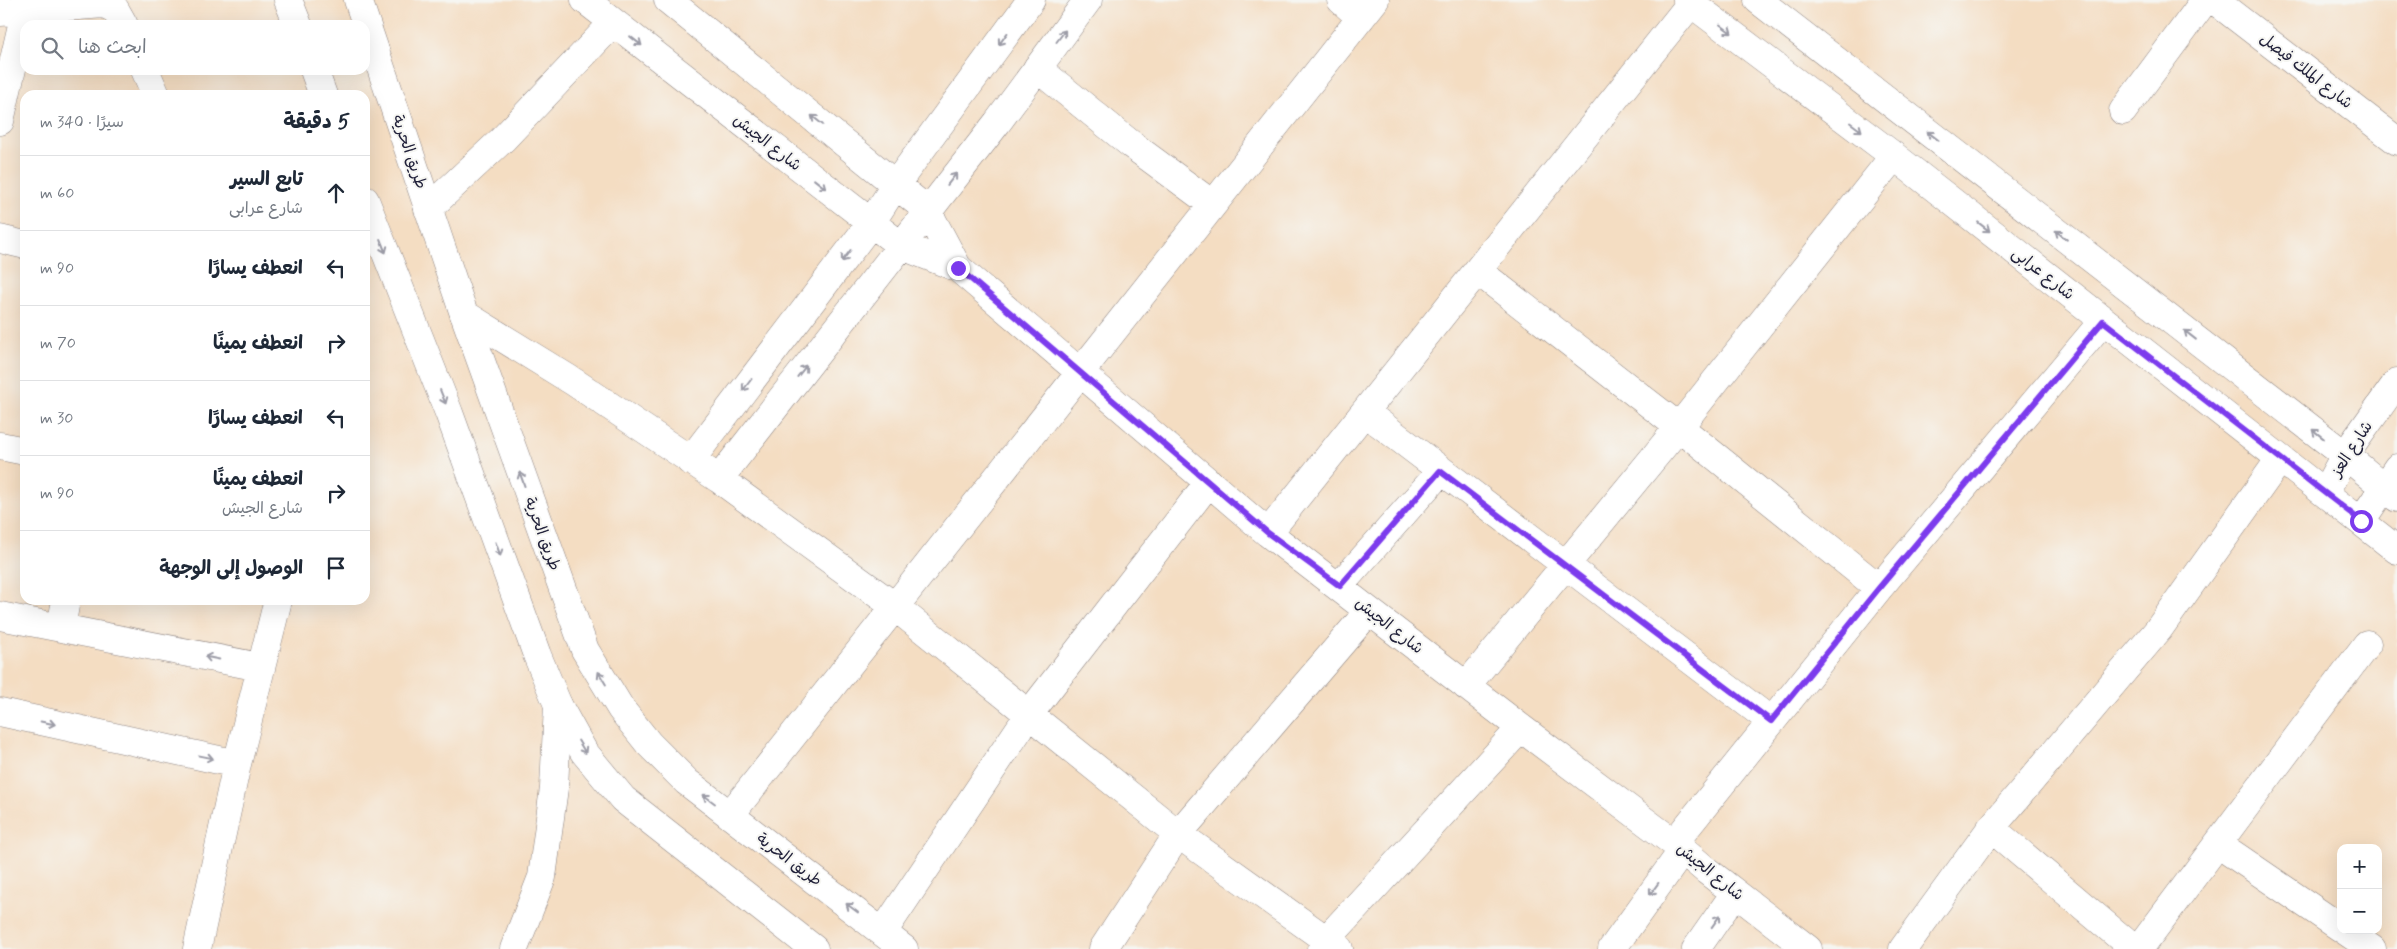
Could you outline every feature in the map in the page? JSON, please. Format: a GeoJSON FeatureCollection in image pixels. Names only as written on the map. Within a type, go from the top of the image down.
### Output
{"type":"FeatureCollection","features":[{"type":"Feature","properties":{"kind":"street"},"geometry":{"type":"LineString","coordinates":[[288,0],[296,20]]}},
{"type":"Feature","properties":{"kind":"street","name":"طريق الحرية"},"geometry":{"type":"LineString","coordinates":[[358,0],[365,20]]}},
{"type":"Feature","properties":{"kind":"street","name":"شارع الجيش"},"geometry":{"type":"LineString","coordinates":[[585,0],[900,245],[958,268],[1268,533],[1340,586],[1369,611],[1521,728],[1679,846],[1735,893],[1808,949]]}},
{"type":"Feature","properties":{"kind":"street","name":"شارع الجيش"},"geometry":{"type":"LineString","coordinates":[[668,0],[927,210],[958,268]]}},
{"type":"Feature","properties":{"kind":"street"},"geometry":{"type":"LineString","coordinates":[[690,461],[871,224],[896,184],[1031,0]]}},
{"type":"Feature","properties":{"kind":"street"},"geometry":{"type":"LineString","coordinates":[[719,479],[1088,0]]}},
{"type":"Feature","properties":{"kind":"street"},"geometry":{"type":"LineString","coordinates":[[1758,0],[2345,455],[2392,484],[2361,521]]}},
{"type":"Feature","properties":{"kind":"street"},"geometry":{"type":"LineString","coordinates":[[2123,111],[2205,0]]}},
{"type":"Feature","properties":{"kind":"street","name":"شارع الملك فيصل"},"geometry":{"type":"LineString","coordinates":[[2214,0],[2397,141]]}},
{"type":"Feature","properties":{"kind":"street"},"geometry":{"type":"LineString","coordinates":[[1268,533],[1366,413],[1689,2]]}},
{"type":"Feature","properties":{"kind":"street","name":"شارع عرابى"},"geometry":{"type":"LineString","coordinates":[[1689,2],[1894,156],[2397,550]]}},
{"type":"Feature","properties":{"kind":"street"},"geometry":{"type":"LineString","coordinates":[[0,121],[12,12],[104,4],[115,9],[121,20]]}},
{"type":"Feature","properties":{"kind":"street"},"geometry":{"type":"LineString","coordinates":[[730,815],[894,606],[1081,373],[1212,204],[1359,6]]}},
{"type":"Feature","properties":{"kind":"street"},"geometry":{"type":"LineString","coordinates":[[428,209],[503,139],[613,23]]}},
{"type":"Feature","properties":{"kind":"street","name":"طريق الحرية"},"geometry":{"type":"LineString","coordinates":[[370,36],[464,314],[586,650],[621,709],[649,744],[687,782],[904,949]]}},
{"type":"Feature","properties":{"kind":"street"},"geometry":{"type":"LineString","coordinates":[[1037,68],[1132,145],[1212,204]]}},
{"type":"Feature","properties":{"kind":"street"},"geometry":{"type":"LineString","coordinates":[[147,75],[154,90]]}},
{"type":"Feature","properties":{"kind":"street"},"geometry":{"type":"LineString","coordinates":[[316,75],[322,90]]}},
{"type":"Feature","properties":{"kind":"street"},"geometry":{"type":"LineString","coordinates":[[1466,686],[1679,427],[1894,156]]}},
{"type":"Feature","properties":{"kind":"street"},"geometry":{"type":"LineString","coordinates":[[370,213],[449,413],[537,655],[558,705],[584,752],[623,799],[814,949]]}},
{"type":"Feature","properties":{"kind":"street"},"geometry":{"type":"LineString","coordinates":[[0,239],[20,244]]}},
{"type":"Feature","properties":{"kind":"street"},"geometry":{"type":"LineString","coordinates":[[1478,271],[1679,427],[1879,588]]}},
{"type":"Feature","properties":{"kind":"street"},"geometry":{"type":"LineString","coordinates":[[464,314],[574,382],[719,479],[894,606],[1030,713],[1178,834],[1329,946],[1521,728]]}},
{"type":"Feature","properties":{"kind":"street"},"geometry":{"type":"LineString","coordinates":[[1612,949],[1679,846],[1771,721],[1879,588],[2103,321]]}},
{"type":"Feature","properties":{"kind":"street","name":"شارع العز"},"geometry":{"type":"LineString","coordinates":[[2325,492],[2345,455],[2397,382]]}},
{"type":"Feature","properties":{"kind":"street"},"geometry":{"type":"LineString","coordinates":[[1366,413],[1771,721]]}},
{"type":"Feature","properties":{"kind":"street"},"geometry":{"type":"LineString","coordinates":[[0,446],[20,450]]}},
{"type":"Feature","properties":{"kind":"street"},"geometry":{"type":"LineString","coordinates":[[1903,949],[1991,828],[2158,630],[2280,459]]}},
{"type":"Feature","properties":{"kind":"street"},"geometry":{"type":"LineString","coordinates":[[1340,586],[1440,471]]}},
{"type":"Feature","properties":{"kind":"street"},"geometry":{"type":"LineString","coordinates":[[883,932],[1030,713],[1209,482]]}},
{"type":"Feature","properties":{"kind":"street"},"geometry":{"type":"LineString","coordinates":[[61,628],[65,605]]}},
{"type":"Feature","properties":{"kind":"street"},"geometry":{"type":"LineString","coordinates":[[197,949],[237,764],[277,605]]}},
{"type":"Feature","properties":{"kind":"street"},"geometry":{"type":"LineString","coordinates":[[1103,949],[1178,834],[1369,611]]}},
{"type":"Feature","properties":{"kind":"street"},"geometry":{"type":"LineString","coordinates":[[0,616],[260,667]]}},
{"type":"Feature","properties":{"kind":"street"},"geometry":{"type":"LineString","coordinates":[[2139,949],[2367,644]]}},
{"type":"Feature","properties":{"kind":"street"},"geometry":{"type":"LineString","coordinates":[[514,949],[542,878],[554,788],[558,705]]}},
{"type":"Feature","properties":{"kind":"street"},"geometry":{"type":"LineString","coordinates":[[0,712],[237,764]]}},
{"type":"Feature","properties":{"kind":"street"},"geometry":{"type":"LineString","coordinates":[[1991,828],[2134,949]]}},
{"type":"Feature","properties":{"kind":"street"},"geometry":{"type":"LineString","coordinates":[[2218,844],[2337,925]]}},
{"type":"Feature","properties":{"kind":"street"},"geometry":{"type":"LineString","coordinates":[[1696,949],[1735,893]]}},
{"type":"Feature","properties":{"kind":"street"},"geometry":{"type":"LineString","coordinates":[[2350,934],[2372,949]]}},
{"type":"Feature","properties":{"kind":"route"},"geometry":{"type":"LineString","coordinates":[[958,268],[1268,533],[1340,586],[1440,471],[1771,721],[1879,588],[2103,321],[2361,521]]}}]}
